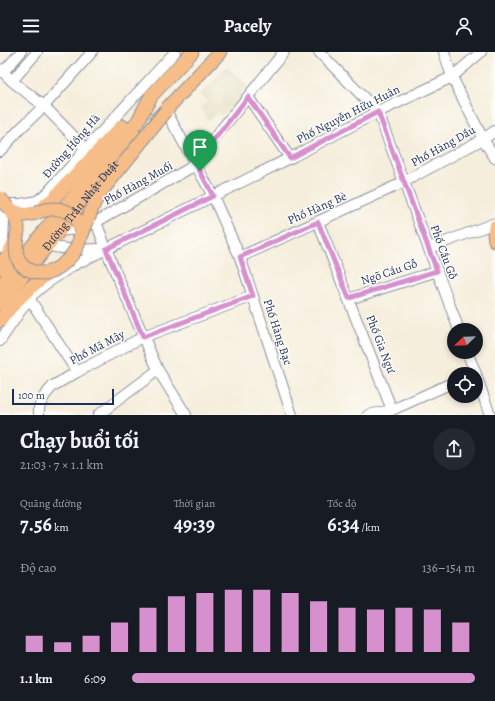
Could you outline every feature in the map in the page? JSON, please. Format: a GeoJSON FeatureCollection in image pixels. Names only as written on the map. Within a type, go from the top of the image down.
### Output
{"type":"FeatureCollection","features":[{"type":"Feature","properties":{"kind":"main road"},"geometry":{"type":"LineString","coordinates":[[36,212],[53,199],[135,118],[152,96],[192,52]]}},
{"type":"Feature","properties":{"kind":"main road"},"geometry":{"type":"LineString","coordinates":[[0,321],[21,295],[35,282],[61,265],[73,254],[94,203],[100,193],[166,111],[220,52]]}},
{"type":"Feature","properties":{"kind":"main road","name":"Đường Trần Nhật Duật"},"geometry":{"type":"LineString","coordinates":[[0,287],[41,244],[58,232],[132,143],[166,111]]}},
{"type":"Feature","properties":{"kind":"main road","name":"Đường Trần Nhật Duật"},"geometry":{"type":"LineString","coordinates":[[0,304],[41,244],[45,230],[135,118]]}},
{"type":"Feature","properties":{"kind":"main road"},"geometry":{"type":"LineString","coordinates":[[0,198],[16,220],[18,228],[16,244],[17,253],[22,264],[27,269],[35,272],[43,273],[51,271]]}},
{"type":"Feature","properties":{"kind":"main road"},"geometry":{"type":"LineString","coordinates":[[10,210],[25,214],[53,208],[62,209],[69,213],[78,224],[80,236],[79,242]]}},
{"type":"Feature","properties":{"kind":"main road"},"geometry":{"type":"LineString","coordinates":[[495,227],[495,241]]}},
{"type":"Feature","properties":{"kind":"main road"},"geometry":{"type":"LineString","coordinates":[[0,268],[17,234]]}},
{"type":"Feature","properties":{"kind":"street"},"geometry":{"type":"LineString","coordinates":[[21,52],[2,70],[12,81],[44,106],[86,149]]}},
{"type":"Feature","properties":{"kind":"street"},"geometry":{"type":"LineString","coordinates":[[12,81],[37,52]]}},
{"type":"Feature","properties":{"kind":"street"},"geometry":{"type":"LineString","coordinates":[[0,151],[44,106],[92,52]]}},
{"type":"Feature","properties":{"kind":"street","name":"Đường Hồng Hà"},"geometry":{"type":"LineString","coordinates":[[0,248],[3,242],[4,222],[2,214],[4,208],[8,204],[21,204],[37,201],[48,192],[175,52]]}},
{"type":"Feature","properties":{"kind":"street","name":"Phố Hàng Muối"},"geometry":{"type":"LineString","coordinates":[[45,230],[58,232],[80,229],[96,222],[190,168],[196,163],[284,52]]}},
{"type":"Feature","properties":{"kind":"street"},"geometry":{"type":"LineString","coordinates":[[319,52],[378,112]]}},
{"type":"Feature","properties":{"kind":"street"},"geometry":{"type":"LineString","coordinates":[[444,52],[452,77],[483,139],[495,158]]}},
{"type":"Feature","properties":{"kind":"street","name":"Phố Nguyễn Hữu Huân"},"geometry":{"type":"LineString","coordinates":[[41,244],[61,249],[106,249],[290,158],[378,112],[452,77],[481,52]]}},
{"type":"Feature","properties":{"kind":"street"},"geometry":{"type":"LineString","coordinates":[[248,97],[290,158]]}},
{"type":"Feature","properties":{"kind":"street","name":"Phố Hàng Bạc"},"geometry":{"type":"LineString","coordinates":[[166,111],[213,196],[240,257],[292,415]]}},
{"type":"Feature","properties":{"kind":"street","name":"Phố Cầu Gỗ"},"geometry":{"type":"LineString","coordinates":[[378,112],[456,323]]}},
{"type":"Feature","properties":{"kind":"street","name":"Phố Hàng Dầu"},"geometry":{"type":"LineString","coordinates":[[404,182],[495,132]]}},
{"type":"Feature","properties":{"kind":"street","name":"Phố Hàng Bè"},"geometry":{"type":"LineString","coordinates":[[240,257],[404,182]]}},
{"type":"Feature","properties":{"kind":"street"},"geometry":{"type":"LineString","coordinates":[[96,222],[106,249],[158,370],[186,415]]}},
{"type":"Feature","properties":{"kind":"street","name":"Phố Gia Ngư"},"geometry":{"type":"LineString","coordinates":[[318,222],[392,410]]}},
{"type":"Feature","properties":{"kind":"street"},"geometry":{"type":"LineString","coordinates":[[429,248],[495,223]]}},
{"type":"Feature","properties":{"kind":"street"},"geometry":{"type":"LineString","coordinates":[[0,341],[29,298],[44,285],[72,266],[106,249]]}},
{"type":"Feature","properties":{"kind":"street","name":"Ngõ Cầu Gỗ"},"geometry":{"type":"LineString","coordinates":[[349,298],[437,271]]}},
{"type":"Feature","properties":{"kind":"street","name":"Phố Mã Mây"},"geometry":{"type":"LineString","coordinates":[[39,415],[39,407],[45,395],[54,386],[77,372],[143,337],[253,296]]}},
{"type":"Feature","properties":{"kind":"street"},"geometry":{"type":"LineString","coordinates":[[29,298],[77,372]]}},
{"type":"Feature","properties":{"kind":"street"},"geometry":{"type":"LineString","coordinates":[[98,415],[158,370]]}},
{"type":"Feature","properties":{"kind":"street"},"geometry":{"type":"LineString","coordinates":[[368,415],[392,410],[447,385]]}},
{"type":"Feature","properties":{"kind":"street"},"geometry":{"type":"LineString","coordinates":[[483,397],[490,415]]}},
{"type":"Feature","properties":{"kind":"shaded area"},"geometry":{"type":"Polygon","coordinates":[[[227,67],[247,85],[237,100],[222,116],[217,112],[208,120],[201,108],[207,101],[200,95],[227,67]]]}},
{"type":"Feature","properties":{"kind":"route"},"geometry":{"type":"LineString","coordinates":[[248,97],[290,158],[378,112],[437,271],[349,298],[318,222],[240,257],[253,296],[143,337],[106,249],[213,196],[200,171],[196,163],[248,97]]}}]}
